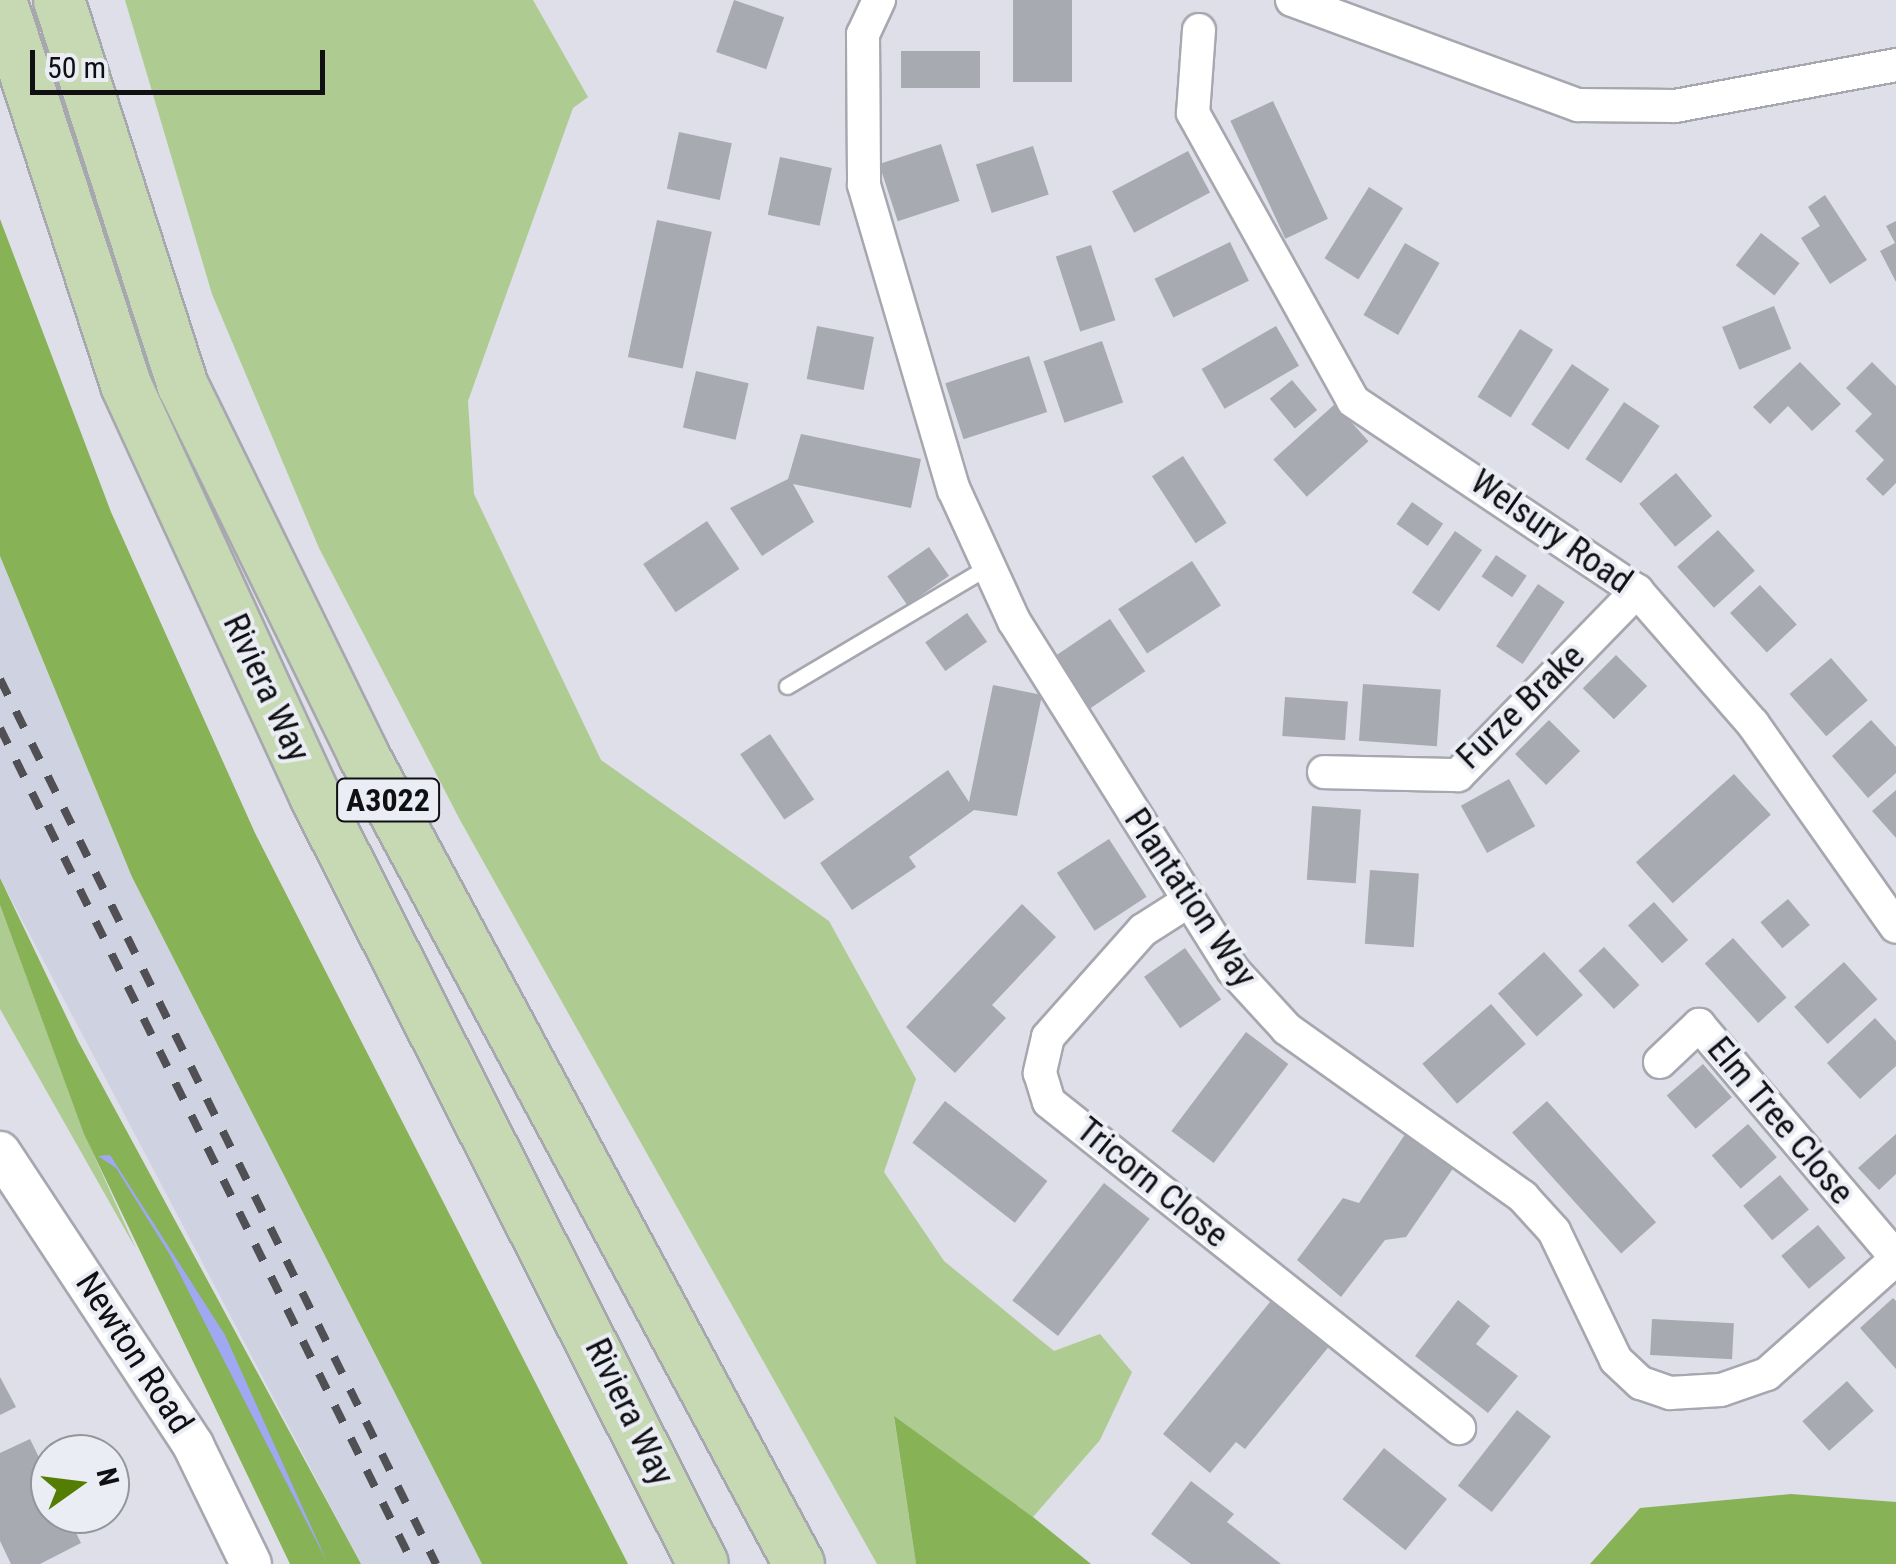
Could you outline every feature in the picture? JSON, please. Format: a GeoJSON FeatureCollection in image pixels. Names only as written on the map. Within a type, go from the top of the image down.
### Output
{"type":"FeatureCollection","features":[{"type":"Feature","properties":{"kind":"main road","name":"Riviera Way"},"geometry":{"type":"LineString","coordinates":[[1,0],[126,384],[316,796],[702,1564]]}},
{"type":"Feature","properties":{"kind":"main road","name":"Riviera Way"},"geometry":{"type":"LineString","coordinates":[[58,0],[184,386],[363,754],[799,1564]]}},
{"type":"Feature","properties":{"kind":"main road","name":"Riviera Way"},"geometry":{"type":"LineString","coordinates":[[510,1025],[642,1232],[826,1564]]}},
{"type":"Feature","properties":{"kind":"street","name":"Plantation Way"},"geometry":{"type":"LineString","coordinates":[[880,0],[862,34],[864,185],[897,318],[989,566],[1014,622],[1188,902],[1287,1030],[1522,1197],[1554,1230],[1616,1360],[1642,1383],[1670,1393],[1721,1390],[1768,1374],[1896,1258]]}},
{"type":"Feature","properties":{"kind":"street"},"geometry":{"type":"LineString","coordinates":[[1292,0],[1578,105],[1675,106],[1896,65]]}},
{"type":"Feature","properties":{"kind":"street","name":"Welsury Road"},"geometry":{"type":"LineString","coordinates":[[1199,30],[1193,113],[1209,148],[1353,401],[1637,591],[1753,724],[1896,927]]}},
{"type":"Feature","properties":{"kind":"street","name":"Furze Brake"},"geometry":{"type":"LineString","coordinates":[[1324,772],[1458,775],[1637,591]]}},
{"type":"Feature","properties":{"kind":"street","name":"Tricorn Close"},"geometry":{"type":"LineString","coordinates":[[1188,902],[1143,930],[1048,1038],[1040,1073],[1049,1102],[1459,1428]]}},
{"type":"Feature","properties":{"kind":"street","name":"Elm Tree Close"},"geometry":{"type":"LineString","coordinates":[[1660,1062],[1699,1025],[1896,1258]]}},
{"type":"Feature","properties":{"kind":"street","name":"Newton Road"},"geometry":{"type":"LineString","coordinates":[[0,1152],[173,1412],[252,1564]]}},
{"type":"Feature","properties":{"kind":"lane"},"geometry":{"type":"LineString","coordinates":[[787,686],[989,566]]}},
{"type":"Feature","properties":{"kind":"shaded area"},"geometry":{"type":"Polygon","coordinates":[[[0,556],[132,877],[482,1564],[361,1564],[0,878],[0,556]]]}},
{"type":"Feature","properties":{"kind":"green space"},"geometry":{"type":"Polygon","coordinates":[[[125,0],[533,0],[588,97],[573,108],[468,401],[474,494],[601,760],[829,921],[916,1079],[884,1172],[944,1261],[1054,1351],[1100,1334],[1132,1372],[1100,1440],[1033,1517],[894,1417],[916,1564],[877,1564],[460,820],[319,548],[212,294],[125,0]]]}},
{"type":"Feature","properties":{"kind":"green space"},"geometry":{"type":"Polygon","coordinates":[[[0,219],[111,512],[255,833],[628,1564],[482,1564],[132,877],[0,556],[0,219]]]}},
{"type":"Feature","properties":{"kind":"green space"},"geometry":{"type":"Polygon","coordinates":[[[0,878],[78,1041],[361,1564],[290,1564],[84,1134],[0,905],[0,878]]]}},
{"type":"Feature","properties":{"kind":"green space"},"geometry":{"type":"Polygon","coordinates":[[[0,905],[84,1133],[136,1249],[0,1009],[0,905]]]}},
{"type":"Feature","properties":{"kind":"green space"},"geometry":{"type":"Polygon","coordinates":[[[894,1416],[1033,1517],[1091,1564],[916,1564],[894,1416]]]}},
{"type":"Feature","properties":{"kind":"green space"},"geometry":{"type":"Polygon","coordinates":[[[1791,1494],[1896,1502],[1896,1564],[1590,1564],[1640,1508],[1791,1494]]]}},
{"type":"Feature","properties":{"kind":"water"},"geometry":{"type":"Polygon","coordinates":[[[110,1155],[225,1335],[328,1564],[170,1255],[116,1168],[98,1156],[110,1155]]]}},
{"type":"Feature","properties":{"kind":"building"},"geometry":{"type":"Polygon","coordinates":[[[734,0],[784,17],[766,69],[716,52],[734,0]]]}},
{"type":"Feature","properties":{"kind":"building"},"geometry":{"type":"Polygon","coordinates":[[[1013,0],[1072,0],[1072,82],[1013,82],[1013,0]]]}},
{"type":"Feature","properties":{"kind":"building"},"geometry":{"type":"Polygon","coordinates":[[[901,51],[980,51],[980,88],[901,88],[901,51]]]}},
{"type":"Feature","properties":{"kind":"building"},"geometry":{"type":"Polygon","coordinates":[[[1273,101],[1328,219],[1285,239],[1230,121],[1273,101]]]}},
{"type":"Feature","properties":{"kind":"building"},"geometry":{"type":"Polygon","coordinates":[[[679,132],[732,143],[720,200],[667,189],[679,132]]]}},
{"type":"Feature","properties":{"kind":"building"},"geometry":{"type":"Polygon","coordinates":[[[941,144],[960,201],[898,221],[879,164],[941,144]]]}},
{"type":"Feature","properties":{"kind":"building"},"geometry":{"type":"Polygon","coordinates":[[[1033,146],[1049,195],[992,213],[976,165],[1033,146]]]}},
{"type":"Feature","properties":{"kind":"building"},"geometry":{"type":"Polygon","coordinates":[[[1188,151],[1210,192],[1134,233],[1112,191],[1188,151]]]}},
{"type":"Feature","properties":{"kind":"building"},"geometry":{"type":"Polygon","coordinates":[[[780,157],[832,168],[820,226],[768,215],[780,157]]]}},
{"type":"Feature","properties":{"kind":"building"},"geometry":{"type":"Polygon","coordinates":[[[1369,187],[1403,208],[1358,279],[1324,258],[1369,187]]]}},
{"type":"Feature","properties":{"kind":"building"},"geometry":{"type":"Polygon","coordinates":[[[1825,195],[1867,260],[1830,284],[1801,238],[1820,226],[1808,207],[1825,195]]]}},
{"type":"Feature","properties":{"kind":"building"},"geometry":{"type":"Polygon","coordinates":[[[657,220],[712,232],[683,369],[628,357],[657,220]]]}},
{"type":"Feature","properties":{"kind":"building"},"geometry":{"type":"Polygon","coordinates":[[[1896,221],[1896,282],[1880,251],[1895,243],[1886,226],[1896,221]]]}},
{"type":"Feature","properties":{"kind":"building"},"geometry":{"type":"Polygon","coordinates":[[[1761,233],[1800,263],[1774,295],[1736,265],[1761,233]]]}},
{"type":"Feature","properties":{"kind":"building"},"geometry":{"type":"Polygon","coordinates":[[[1230,242],[1249,281],[1173,317],[1155,279],[1230,242]]]}},
{"type":"Feature","properties":{"kind":"building"},"geometry":{"type":"Polygon","coordinates":[[[1405,243],[1440,263],[1398,335],[1364,315],[1405,243]]]}},
{"type":"Feature","properties":{"kind":"building"},"geometry":{"type":"Polygon","coordinates":[[[1091,245],[1115,320],[1080,332],[1056,256],[1091,245]]]}},
{"type":"Feature","properties":{"kind":"building"},"geometry":{"type":"Polygon","coordinates":[[[1774,306],[1791,349],[1739,370],[1722,327],[1774,306]]]}},
{"type":"Feature","properties":{"kind":"building"},"geometry":{"type":"Polygon","coordinates":[[[817,326],[874,337],[864,390],[807,379],[817,326]]]}},
{"type":"Feature","properties":{"kind":"building"},"geometry":{"type":"Polygon","coordinates":[[[1276,326],[1299,366],[1225,409],[1202,369],[1276,326]]]}},
{"type":"Feature","properties":{"kind":"building"},"geometry":{"type":"Polygon","coordinates":[[[1520,329],[1553,350],[1511,418],[1478,397],[1520,329]]]}},
{"type":"Feature","properties":{"kind":"building"},"geometry":{"type":"Polygon","coordinates":[[[1102,341],[1123,402],[1065,423],[1043,361],[1102,341]]]}},
{"type":"Feature","properties":{"kind":"building"},"geometry":{"type":"Polygon","coordinates":[[[1029,356],[1047,412],[964,439],[945,383],[1029,356]]]}},
{"type":"Feature","properties":{"kind":"building"},"geometry":{"type":"Polygon","coordinates":[[[1800,362],[1841,404],[1812,431],[1788,406],[1770,424],[1753,407],[1800,362]]]}},
{"type":"Feature","properties":{"kind":"building"},"geometry":{"type":"Polygon","coordinates":[[[1872,362],[1896,386],[1896,483],[1883,496],[1866,479],[1884,460],[1855,431],[1872,414],[1846,388],[1872,362]]]}},
{"type":"Feature","properties":{"kind":"building"},"geometry":{"type":"Polygon","coordinates":[[[1572,364],[1609,389],[1568,450],[1531,425],[1572,364]]]}},
{"type":"Feature","properties":{"kind":"building"},"geometry":{"type":"Polygon","coordinates":[[[696,371],[749,383],[736,440],[683,428],[696,371]]]}},
{"type":"Feature","properties":{"kind":"building"},"geometry":{"type":"Polygon","coordinates":[[[1292,380],[1317,410],[1295,429],[1270,399],[1292,380]]]}},
{"type":"Feature","properties":{"kind":"building"},"geometry":{"type":"Polygon","coordinates":[[[1624,402],[1660,426],[1621,483],[1585,459],[1624,402]]]}},
{"type":"Feature","properties":{"kind":"building"},"geometry":{"type":"Polygon","coordinates":[[[1335,404],[1368,441],[1307,497],[1273,460],[1335,404]]]}},
{"type":"Feature","properties":{"kind":"building"},"geometry":{"type":"Polygon","coordinates":[[[801,434],[921,459],[911,508],[793,484],[814,522],[762,556],[730,508],[788,479],[801,434]]]}},
{"type":"Feature","properties":{"kind":"building"},"geometry":{"type":"Polygon","coordinates":[[[1183,456],[1227,523],[1196,543],[1152,476],[1183,456]]]}},
{"type":"Feature","properties":{"kind":"building"},"geometry":{"type":"Polygon","coordinates":[[[1676,473],[1712,516],[1675,547],[1639,504],[1676,473]]]}},
{"type":"Feature","properties":{"kind":"building"},"geometry":{"type":"Polygon","coordinates":[[[1412,502],[1443,524],[1428,546],[1397,524],[1412,502]]]}},
{"type":"Feature","properties":{"kind":"building"},"geometry":{"type":"Polygon","coordinates":[[[707,521],[739,569],[676,612],[643,564],[707,521]]]}},
{"type":"Feature","properties":{"kind":"building"},"geometry":{"type":"Polygon","coordinates":[[[1718,530],[1755,571],[1714,608],[1677,567],[1718,530]]]}},
{"type":"Feature","properties":{"kind":"building"},"geometry":{"type":"Polygon","coordinates":[[[1455,531],[1482,550],[1439,611],[1412,592],[1455,531]]]}},
{"type":"Feature","properties":{"kind":"building"},"geometry":{"type":"Polygon","coordinates":[[[929,547],[949,576],[907,605],[887,576],[929,547]]]}},
{"type":"Feature","properties":{"kind":"building"},"geometry":{"type":"Polygon","coordinates":[[[1496,555],[1527,576],[1512,597],[1481,577],[1496,555]]]}},
{"type":"Feature","properties":{"kind":"building"},"geometry":{"type":"Polygon","coordinates":[[[1192,561],[1221,605],[1147,653],[1118,609],[1192,561]]]}},
{"type":"Feature","properties":{"kind":"building"},"geometry":{"type":"Polygon","coordinates":[[[1538,584],[1565,602],[1523,664],[1496,646],[1538,584]]]}},
{"type":"Feature","properties":{"kind":"building"},"geometry":{"type":"Polygon","coordinates":[[[1760,585],[1797,624],[1767,652],[1730,613],[1760,585]]]}},
{"type":"Feature","properties":{"kind":"building"},"geometry":{"type":"Polygon","coordinates":[[[967,613],[987,642],[945,671],[925,642],[967,613]]]}},
{"type":"Feature","properties":{"kind":"building"},"geometry":{"type":"Polygon","coordinates":[[[1110,619],[1145,671],[1090,709],[1054,656],[1110,619]]]}},
{"type":"Feature","properties":{"kind":"building"},"geometry":{"type":"Polygon","coordinates":[[[1616,655],[1647,686],[1614,719],[1583,688],[1616,655]]]}},
{"type":"Feature","properties":{"kind":"building"},"geometry":{"type":"Polygon","coordinates":[[[1831,658],[1868,700],[1826,736],[1789,694],[1831,658]]]}},
{"type":"Feature","properties":{"kind":"building"},"geometry":{"type":"Polygon","coordinates":[[[1363,684],[1441,689],[1437,746],[1359,741],[1363,684]]]}},
{"type":"Feature","properties":{"kind":"building"},"geometry":{"type":"Polygon","coordinates":[[[993,685],[1042,695],[1017,816],[974,810],[909,857],[916,867],[852,910],[820,863],[948,770],[969,802],[993,685]]]}},
{"type":"Feature","properties":{"kind":"building"},"geometry":{"type":"Polygon","coordinates":[[[1285,697],[1348,701],[1345,740],[1282,736],[1285,697]]]}},
{"type":"Feature","properties":{"kind":"building"},"geometry":{"type":"Polygon","coordinates":[[[1549,720],[1580,751],[1546,785],[1515,754],[1549,720]]]}},
{"type":"Feature","properties":{"kind":"building"},"geometry":{"type":"Polygon","coordinates":[[[1871,720],[1896,747],[1896,773],[1868,798],[1832,756],[1871,720]]]}},
{"type":"Feature","properties":{"kind":"building"},"geometry":{"type":"Polygon","coordinates":[[[770,734],[814,799],[784,820],[740,754],[770,734]]]}},
{"type":"Feature","properties":{"kind":"building"},"geometry":{"type":"Polygon","coordinates":[[[1734,774],[1771,815],[1673,903],[1636,862],[1734,774]]]}},
{"type":"Feature","properties":{"kind":"building"},"geometry":{"type":"Polygon","coordinates":[[[1509,779],[1535,826],[1487,853],[1461,806],[1509,779]]]}},
{"type":"Feature","properties":{"kind":"building"},"geometry":{"type":"Polygon","coordinates":[[[1896,790],[1896,838],[1872,811],[1896,790]]]}},
{"type":"Feature","properties":{"kind":"building"},"geometry":{"type":"Polygon","coordinates":[[[1312,806],[1361,809],[1356,883],[1307,880],[1312,806]]]}},
{"type":"Feature","properties":{"kind":"building"},"geometry":{"type":"Polygon","coordinates":[[[1109,839],[1147,897],[1095,931],[1057,873],[1109,839]]]}},
{"type":"Feature","properties":{"kind":"building"},"geometry":{"type":"Polygon","coordinates":[[[1370,870],[1419,873],[1414,947],[1365,944],[1370,870]]]}},
{"type":"Feature","properties":{"kind":"building"},"geometry":{"type":"Polygon","coordinates":[[[1788,899],[1810,925],[1782,948],[1760,922],[1788,899]]]}},
{"type":"Feature","properties":{"kind":"building"},"geometry":{"type":"Polygon","coordinates":[[[1654,902],[1688,940],[1662,963],[1628,925],[1654,902]]]}},
{"type":"Feature","properties":{"kind":"building"},"geometry":{"type":"Polygon","coordinates":[[[1022,904],[1056,937],[992,1005],[1006,1018],[955,1073],[906,1027],[1022,904]]]}},
{"type":"Feature","properties":{"kind":"building"},"geometry":{"type":"Polygon","coordinates":[[[1733,938],[1787,997],[1758,1023],[1705,963],[1733,938]]]}},
{"type":"Feature","properties":{"kind":"building"},"geometry":{"type":"Polygon","coordinates":[[[1604,947],[1639,985],[1614,1009],[1578,971],[1604,947]]]}},
{"type":"Feature","properties":{"kind":"building"},"geometry":{"type":"Polygon","coordinates":[[[1185,948],[1221,1000],[1180,1028],[1144,977],[1185,948]]]}},
{"type":"Feature","properties":{"kind":"building"},"geometry":{"type":"Polygon","coordinates":[[[1544,952],[1583,995],[1537,1037],[1498,993],[1544,952]]]}},
{"type":"Feature","properties":{"kind":"building"},"geometry":{"type":"Polygon","coordinates":[[[1844,962],[1877,999],[1828,1044],[1794,1007],[1844,962]]]}},
{"type":"Feature","properties":{"kind":"building"},"geometry":{"type":"Polygon","coordinates":[[[1491,1004],[1526,1044],[1457,1104],[1422,1064],[1491,1004]]]}},
{"type":"Feature","properties":{"kind":"building"},"geometry":{"type":"Polygon","coordinates":[[[1875,1018],[1896,1041],[1896,1066],[1860,1099],[1827,1063],[1875,1018]]]}},
{"type":"Feature","properties":{"kind":"building"},"geometry":{"type":"Polygon","coordinates":[[[1246,1032],[1288,1064],[1214,1163],[1171,1131],[1246,1032]]]}},
{"type":"Feature","properties":{"kind":"building"},"geometry":{"type":"Polygon","coordinates":[[[1703,1064],[1732,1097],[1696,1129],[1667,1095],[1703,1064]]]}},
{"type":"Feature","properties":{"kind":"building"},"geometry":{"type":"Polygon","coordinates":[[[945,1101],[1047,1181],[1015,1223],[912,1143],[945,1101]]]}},
{"type":"Feature","properties":{"kind":"building"},"geometry":{"type":"Polygon","coordinates":[[[1547,1101],[1656,1222],[1621,1254],[1512,1132],[1547,1101]]]}},
{"type":"Feature","properties":{"kind":"building"},"geometry":{"type":"Polygon","coordinates":[[[1748,1124],[1777,1157],[1741,1189],[1712,1155],[1748,1124]]]}},
{"type":"Feature","properties":{"kind":"building"},"geometry":{"type":"Polygon","coordinates":[[[1408,1130],[1454,1167],[1406,1237],[1385,1240],[1341,1297],[1297,1260],[1343,1198],[1359,1203],[1408,1130]]]}},
{"type":"Feature","properties":{"kind":"building"},"geometry":{"type":"Polygon","coordinates":[[[1896,1134],[1896,1174],[1879,1190],[1858,1168],[1896,1134]]]}},
{"type":"Feature","properties":{"kind":"building"},"geometry":{"type":"Polygon","coordinates":[[[1780,1175],[1809,1209],[1772,1240],[1743,1206],[1780,1175]]]}},
{"type":"Feature","properties":{"kind":"building"},"geometry":{"type":"Polygon","coordinates":[[[1104,1183],[1150,1219],[1058,1336],[1012,1300],[1104,1183]]]}},
{"type":"Feature","properties":{"kind":"building"},"geometry":{"type":"Polygon","coordinates":[[[1818,1225],[1846,1258],[1809,1289],[1781,1256],[1818,1225]]]}},
{"type":"Feature","properties":{"kind":"building"},"geometry":{"type":"Polygon","coordinates":[[[1274,1297],[1331,1344],[1245,1449],[1236,1442],[1210,1473],[1163,1434],[1274,1297]]]}},
{"type":"Feature","properties":{"kind":"building"},"geometry":{"type":"Polygon","coordinates":[[[1893,1298],[1896,1301],[1896,1369],[1860,1328],[1893,1298]]]}},
{"type":"Feature","properties":{"kind":"building"},"geometry":{"type":"Polygon","coordinates":[[[1458,1300],[1490,1326],[1476,1344],[1518,1376],[1488,1413],[1415,1356],[1458,1300]]]}},
{"type":"Feature","properties":{"kind":"building"},"geometry":{"type":"Polygon","coordinates":[[[1652,1319],[1734,1323],[1732,1359],[1650,1355],[1652,1319]]]}},
{"type":"Feature","properties":{"kind":"building"},"geometry":{"type":"Polygon","coordinates":[[[0,1377],[16,1407],[0,1415],[0,1377]]]}},
{"type":"Feature","properties":{"kind":"building"},"geometry":{"type":"Polygon","coordinates":[[[1847,1381],[1874,1411],[1829,1451],[1802,1421],[1847,1381]]]}},
{"type":"Feature","properties":{"kind":"building"},"geometry":{"type":"Polygon","coordinates":[[[1517,1410],[1551,1436],[1492,1512],[1458,1486],[1517,1410]]]}},
{"type":"Feature","properties":{"kind":"building"},"geometry":{"type":"Polygon","coordinates":[[[30,1439],[30,1534],[77,1534],[81,1543],[40,1564],[11,1564],[0,1541],[0,1453],[30,1439]]]}},
{"type":"Feature","properties":{"kind":"building"},"geometry":{"type":"Polygon","coordinates":[[[1384,1448],[1447,1499],[1405,1550],[1342,1499],[1384,1448]]]}},
{"type":"Feature","properties":{"kind":"building"},"geometry":{"type":"Polygon","coordinates":[[[1191,1481],[1234,1514],[1227,1522],[1281,1564],[1191,1564],[1151,1534],[1191,1481]]]}},
{"type":"Feature","properties":{"kind":"railway"},"geometry":{"type":"LineString","coordinates":[[0,679],[436,1564]]}},
{"type":"Feature","properties":{"kind":"railway"},"geometry":{"type":"LineString","coordinates":[[0,728],[413,1564]]}}]}
